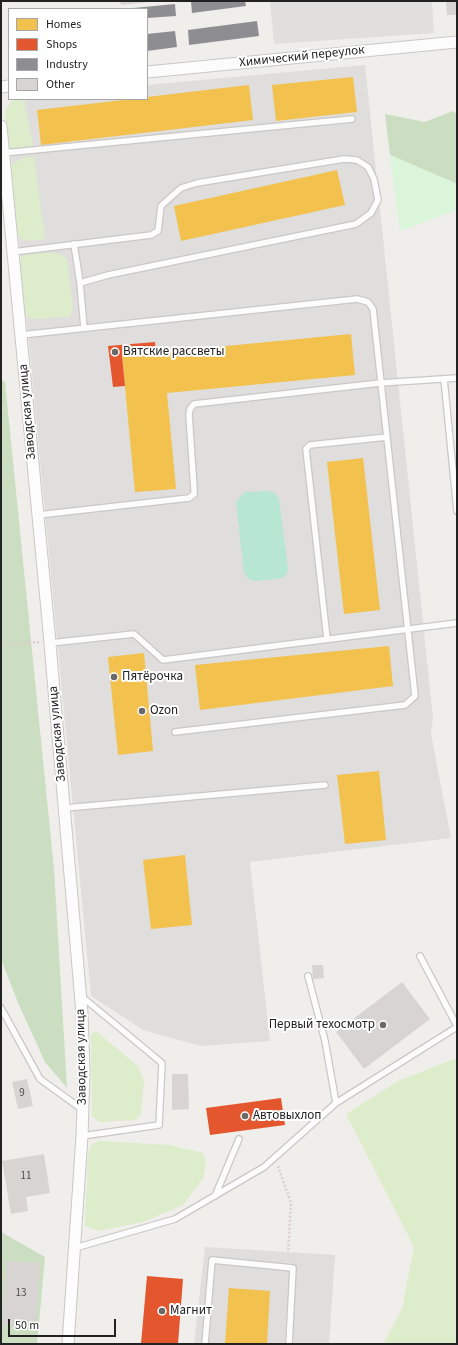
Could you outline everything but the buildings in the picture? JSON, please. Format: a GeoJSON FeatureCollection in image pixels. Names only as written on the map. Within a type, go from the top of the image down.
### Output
{"type":"FeatureCollection","features":[{"type":"Feature","properties":{"kind":"street","name":"Химический переулок"},"geometry":{"type":"LineString","coordinates":[[148,72],[457,42]]}},
{"type":"Feature","properties":{"kind":"street","name":"Заводская улица"},"geometry":{"type":"LineString","coordinates":[[1,126],[2,154],[13,252],[38,515],[44,643],[65,808],[80,996],[84,1072],[83,1111],[68,1344]]}},
{"type":"Feature","properties":{"kind":"lane"},"geometry":{"type":"LineString","coordinates":[[2,154],[352,119]]}},
{"type":"Feature","properties":{"kind":"lane"},"geometry":{"type":"LineString","coordinates":[[13,252],[150,235],[158,231],[161,206],[181,188],[196,183],[344,159],[357,160],[368,167],[374,179],[378,200],[371,213],[356,224],[108,275],[80,284]]}},
{"type":"Feature","properties":{"kind":"lane"},"geometry":{"type":"LineString","coordinates":[[74,244],[80,284],[84,328]]}},
{"type":"Feature","properties":{"kind":"lane"},"geometry":{"type":"LineString","coordinates":[[21,335],[357,298],[368,302],[372,309],[415,696],[405,705],[175,732]]}},
{"type":"Feature","properties":{"kind":"lane"},"geometry":{"type":"LineString","coordinates":[[38,515],[189,498],[194,494],[194,489],[188,415],[194,404],[380,383],[457,378]]}},
{"type":"Feature","properties":{"kind":"lane"},"geometry":{"type":"LineString","coordinates":[[444,379],[457,512]]}},
{"type":"Feature","properties":{"kind":"lane"},"geometry":{"type":"LineString","coordinates":[[327,639],[306,449],[310,445],[387,437]]}},
{"type":"Feature","properties":{"kind":"lane"},"geometry":{"type":"LineString","coordinates":[[44,643],[134,634],[163,660],[457,623]]}},
{"type":"Feature","properties":{"kind":"lane"},"geometry":{"type":"LineString","coordinates":[[65,808],[325,785]]}},
{"type":"Feature","properties":{"kind":"lane"},"geometry":{"type":"LineString","coordinates":[[75,1248],[175,1219],[215,1196],[264,1167],[336,1104],[457,1027],[420,956]]}},
{"type":"Feature","properties":{"kind":"lane"},"geometry":{"type":"LineString","coordinates":[[308,976],[324,1041],[336,1104]]}},
{"type":"Feature","properties":{"kind":"lane"},"geometry":{"type":"LineString","coordinates":[[80,996],[162,1063],[159,1125],[82,1136]]}},
{"type":"Feature","properties":{"kind":"lane"},"geometry":{"type":"LineString","coordinates":[[1,1008],[40,1079],[83,1111]]}},
{"type":"Feature","properties":{"kind":"lane"},"geometry":{"type":"LineString","coordinates":[[215,1196],[239,1139]]}},
{"type":"Feature","properties":{"kind":"lane"},"geometry":{"type":"LineString","coordinates":[[205,1344],[212,1260],[293,1268],[289,1344]]}},
{"type":"Feature","properties":{"kind":"path"},"geometry":{"type":"LineString","coordinates":[[1,645],[44,643]]}},
{"type":"Feature","properties":{"kind":"path"},"geometry":{"type":"LineString","coordinates":[[275,1157],[291,1203],[288,1252]]}},
{"type":"Feature","properties":{"kind":"shaded area"},"geometry":{"type":"Polygon","coordinates":[[[270,1],[432,1],[434,33],[274,44],[270,1]]]}},
{"type":"Feature","properties":{"kind":"shaded area"},"geometry":{"type":"Polygon","coordinates":[[[365,65],[433,718],[431,734],[451,838],[250,862],[270,1041],[201,1046],[143,1030],[91,996],[8,123],[19,105],[26,100],[148,100],[148,85],[365,65]]]}},
{"type":"Feature","properties":{"kind":"shaded area"},"geometry":{"type":"Polygon","coordinates":[[[205,1247],[335,1255],[329,1344],[194,1344],[205,1247]]]}},
{"type":"Feature","properties":{"kind":"green space"},"geometry":{"type":"Polygon","coordinates":[[[12,100],[24,100],[33,146],[8,149],[5,111],[12,100]]]}},
{"type":"Feature","properties":{"kind":"green space"},"geometry":{"type":"Polygon","coordinates":[[[453,111],[457,114],[457,184],[390,155],[385,114],[425,122],[453,111]]]}},
{"type":"Feature","properties":{"kind":"green space"},"geometry":{"type":"Polygon","coordinates":[[[390,155],[457,184],[457,210],[400,231],[390,155]]]}},
{"type":"Feature","properties":{"kind":"green space"},"geometry":{"type":"Polygon","coordinates":[[[34,157],[45,239],[30,241],[24,240],[18,236],[10,166],[22,158],[34,157]]]}},
{"type":"Feature","properties":{"kind":"green space"},"geometry":{"type":"Polygon","coordinates":[[[43,253],[62,255],[67,259],[73,308],[69,317],[33,319],[25,316],[19,261],[24,255],[43,253]]]}},
{"type":"Feature","properties":{"kind":"green space"},"geometry":{"type":"Polygon","coordinates":[[[1,379],[5,382],[54,869],[67,1088],[45,1062],[19,1005],[1,959],[1,379]]]}},
{"type":"Feature","properties":{"kind":"green space"},"geometry":{"type":"Polygon","coordinates":[[[268,491],[275,493],[279,499],[288,569],[287,574],[283,578],[256,581],[248,579],[244,572],[236,502],[245,492],[268,491]]]}},
{"type":"Feature","properties":{"kind":"green space"},"geometry":{"type":"Polygon","coordinates":[[[96,1031],[138,1066],[144,1081],[141,1114],[136,1120],[99,1122],[92,1116],[91,1034],[96,1031]]]}},
{"type":"Feature","properties":{"kind":"green space"},"geometry":{"type":"Polygon","coordinates":[[[457,1058],[457,1344],[383,1344],[402,1309],[414,1247],[346,1114],[400,1080],[457,1058]]]}},
{"type":"Feature","properties":{"kind":"green space"},"geometry":{"type":"Polygon","coordinates":[[[99,1141],[169,1145],[203,1153],[206,1161],[204,1177],[183,1205],[143,1222],[98,1231],[85,1226],[88,1154],[92,1144],[99,1141]]]}},
{"type":"Feature","properties":{"kind":"green space"},"geometry":{"type":"Polygon","coordinates":[[[1,1232],[45,1257],[37,1344],[1,1344],[1,1232]]]}},
{"type":"Feature","properties":{"kind":"place","name":"Вятские рассветы"},"geometry":{"type":"Point","coordinates":[115,352]}},
{"type":"Feature","properties":{"kind":"place","name":"Пятёрочка"},"geometry":{"type":"Point","coordinates":[114,677]}},
{"type":"Feature","properties":{"kind":"place","name":"Ozon"},"geometry":{"type":"Point","coordinates":[142,711]}},
{"type":"Feature","properties":{"kind":"place","name":"Первый техосмотр"},"geometry":{"type":"Point","coordinates":[383,1025]}},
{"type":"Feature","properties":{"kind":"place","name":"Автовыхлоп"},"geometry":{"type":"Point","coordinates":[245,1116]}},
{"type":"Feature","properties":{"kind":"place","name":"Магнит"},"geometry":{"type":"Point","coordinates":[162,1311]}}]}
